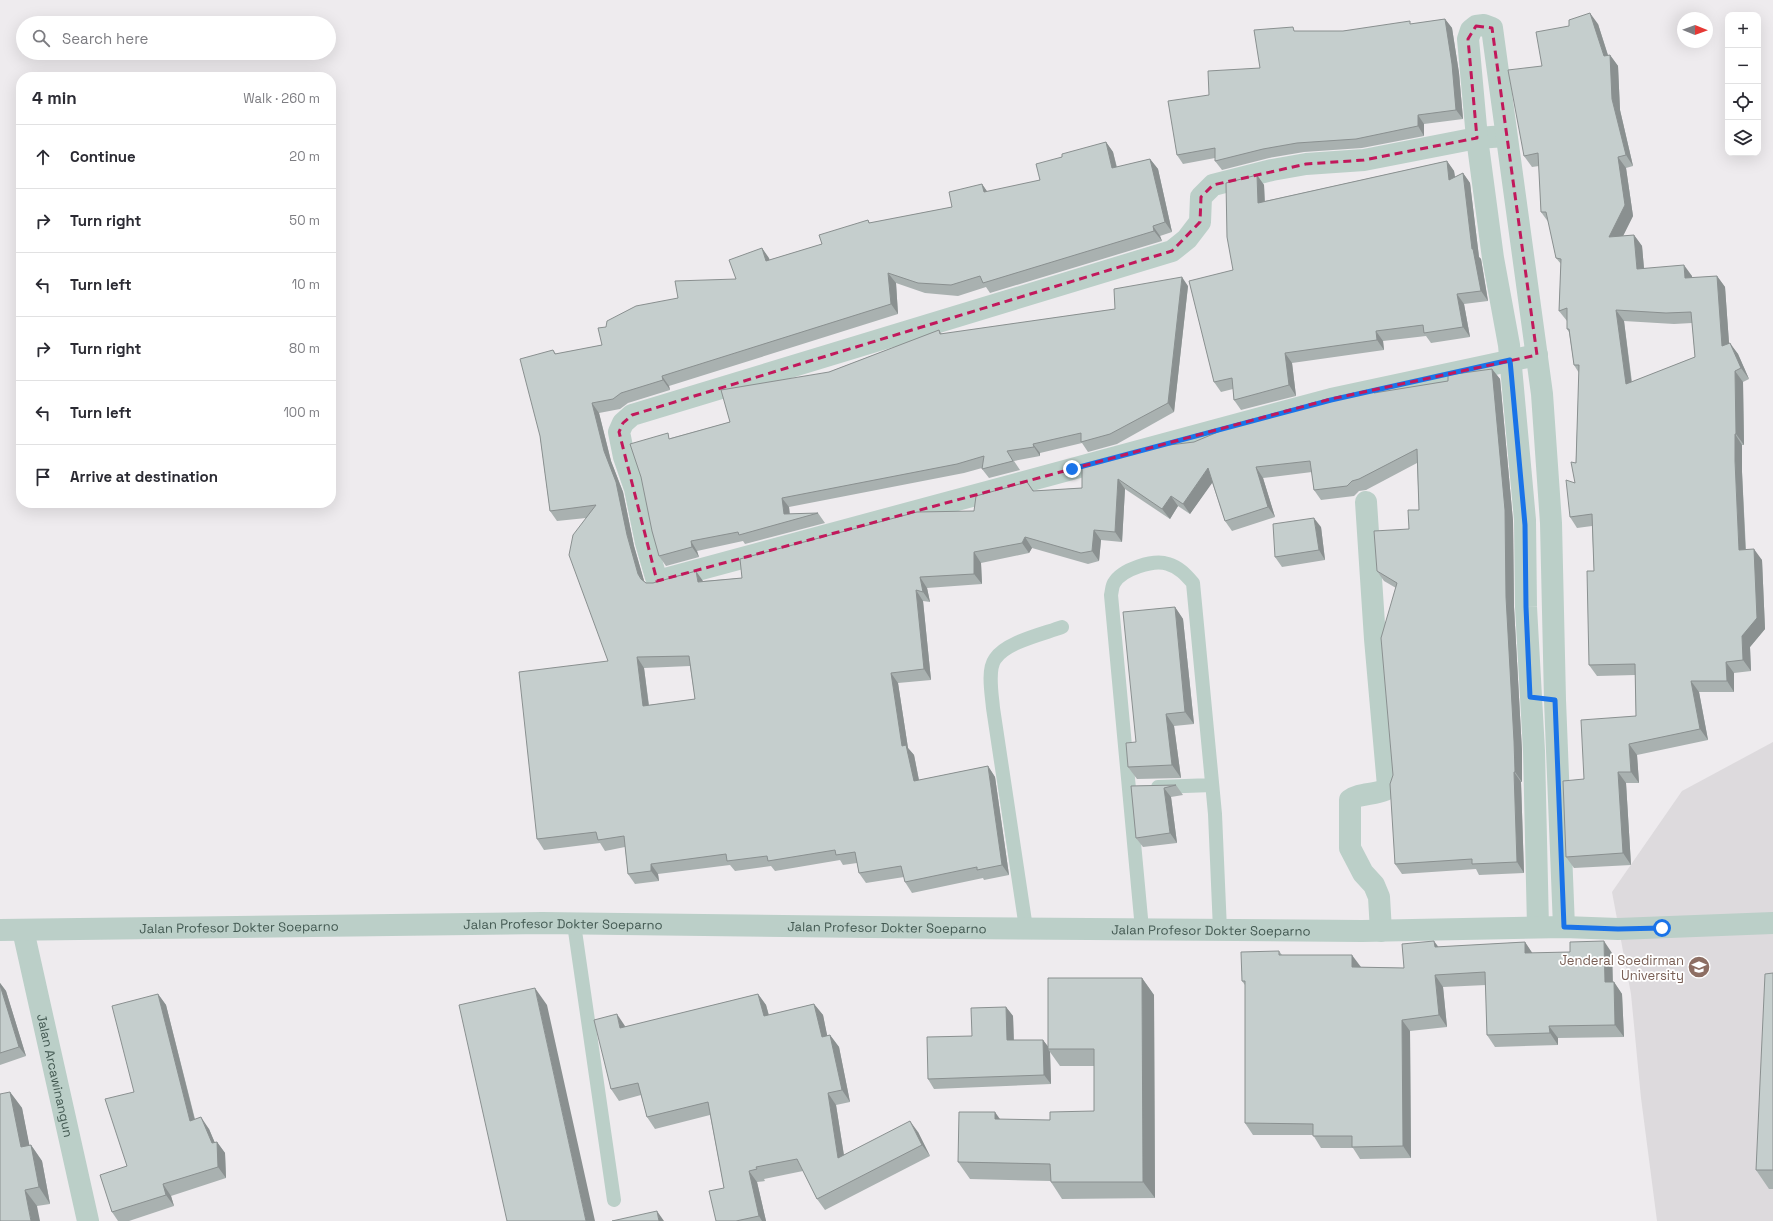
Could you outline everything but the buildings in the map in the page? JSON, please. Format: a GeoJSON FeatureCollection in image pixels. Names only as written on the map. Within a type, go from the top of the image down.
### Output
{"type":"FeatureCollection","features":[{"type":"Feature","properties":{"kind":"street"},"geometry":{"type":"LineString","coordinates":[[1538,927],[1534,751],[1526,607],[1525,525],[1510,360],[1494,258],[1478,138],[1468,39],[1471,30],[1476,26],[1484,25],[1492,28],[1542,394],[1551,523],[1555,700],[1564,927]]}},
{"type":"Feature","properties":{"kind":"street"},"geometry":{"type":"LineString","coordinates":[[1506,136],[1478,138],[1364,160],[1306,164],[1272,170],[1213,185],[1201,197],[1200,222],[1187,239],[1172,251],[632,415],[623,423],[619,432],[624,458],[635,489],[646,543],[657,581],[1331,400],[1537,355]]}},
{"type":"Feature","properties":{"kind":"street"},"geometry":{"type":"LineString","coordinates":[[1489,216],[1516,211]]}},
{"type":"Feature","properties":{"kind":"street"},"geometry":{"type":"LineString","coordinates":[[1366,502],[1375,639],[1388,786],[1385,790],[1378,793],[1356,796],[1350,800],[1349,822],[1350,848],[1363,873],[1374,886],[1379,897],[1382,930]]}},
{"type":"Feature","properties":{"kind":"street"},"geometry":{"type":"LineString","coordinates":[[1525,525],[1551,523]]}},
{"type":"Feature","properties":{"kind":"street"},"geometry":{"type":"LineString","coordinates":[[1530,697],[1555,700]]}},
{"type":"Feature","properties":{"kind":"street","name":"Jalan Profesor Dokter Soeparno"},"geometry":{"type":"LineString","coordinates":[[0,930],[438,924],[574,924],[1220,930],[1382,930],[1538,927],[1618,929],[1773,923]]}},
{"type":"Feature","properties":{"kind":"street","name":"Jalan Arcawinangun"},"geometry":{"type":"LineString","coordinates":[[24,930],[88,1221]]}},
{"type":"Feature","properties":{"kind":"lane"},"geometry":{"type":"LineString","coordinates":[[1142,929],[1110,595],[1114,582],[1125,573],[1140,566],[1154,563],[1168,564],[1184,572],[1193,583],[1215,814],[1220,930]]}},
{"type":"Feature","properties":{"kind":"lane"},"geometry":{"type":"LineString","coordinates":[[1026,928],[994,716],[990,679],[994,659],[1009,646],[1062,627]]}},
{"type":"Feature","properties":{"kind":"lane"},"geometry":{"type":"LineString","coordinates":[[1128,788],[1212,785]]}},
{"type":"Feature","properties":{"kind":"lane"},"geometry":{"type":"LineString","coordinates":[[574,924],[614,1200]]}},
{"type":"Feature","properties":{"kind":"highlighted area"},"geometry":{"type":"Polygon","coordinates":[[[1476,26],[1492,28],[1537,355],[1331,399],[657,581],[619,432],[623,423],[632,415],[1172,251],[1200,222],[1201,197],[1213,185],[1306,164],[1364,160],[1477,138],[1468,39],[1476,26]]]}},
{"type":"Feature","properties":{"kind":"shaded area","name":"Jenderal Soedirman University"},"geometry":{"type":"Polygon","coordinates":[[[1773,742],[1773,1221],[1657,1221],[1641,1098],[1631,994],[1612,892],[1682,791],[1773,742]]]}},
{"type":"Feature","properties":{"kind":"place","name":"Jenderal Soedirman University"},"geometry":{"type":"Point","coordinates":[1699,967]}},
{"type":"Feature","properties":{"kind":"route"},"geometry":{"type":"LineString","coordinates":[[1072,469],[1331,400],[1510,360],[1525,525],[1526,607],[1530,697],[1555,700],[1564,927],[1618,929],[1662,928]]}}]}
